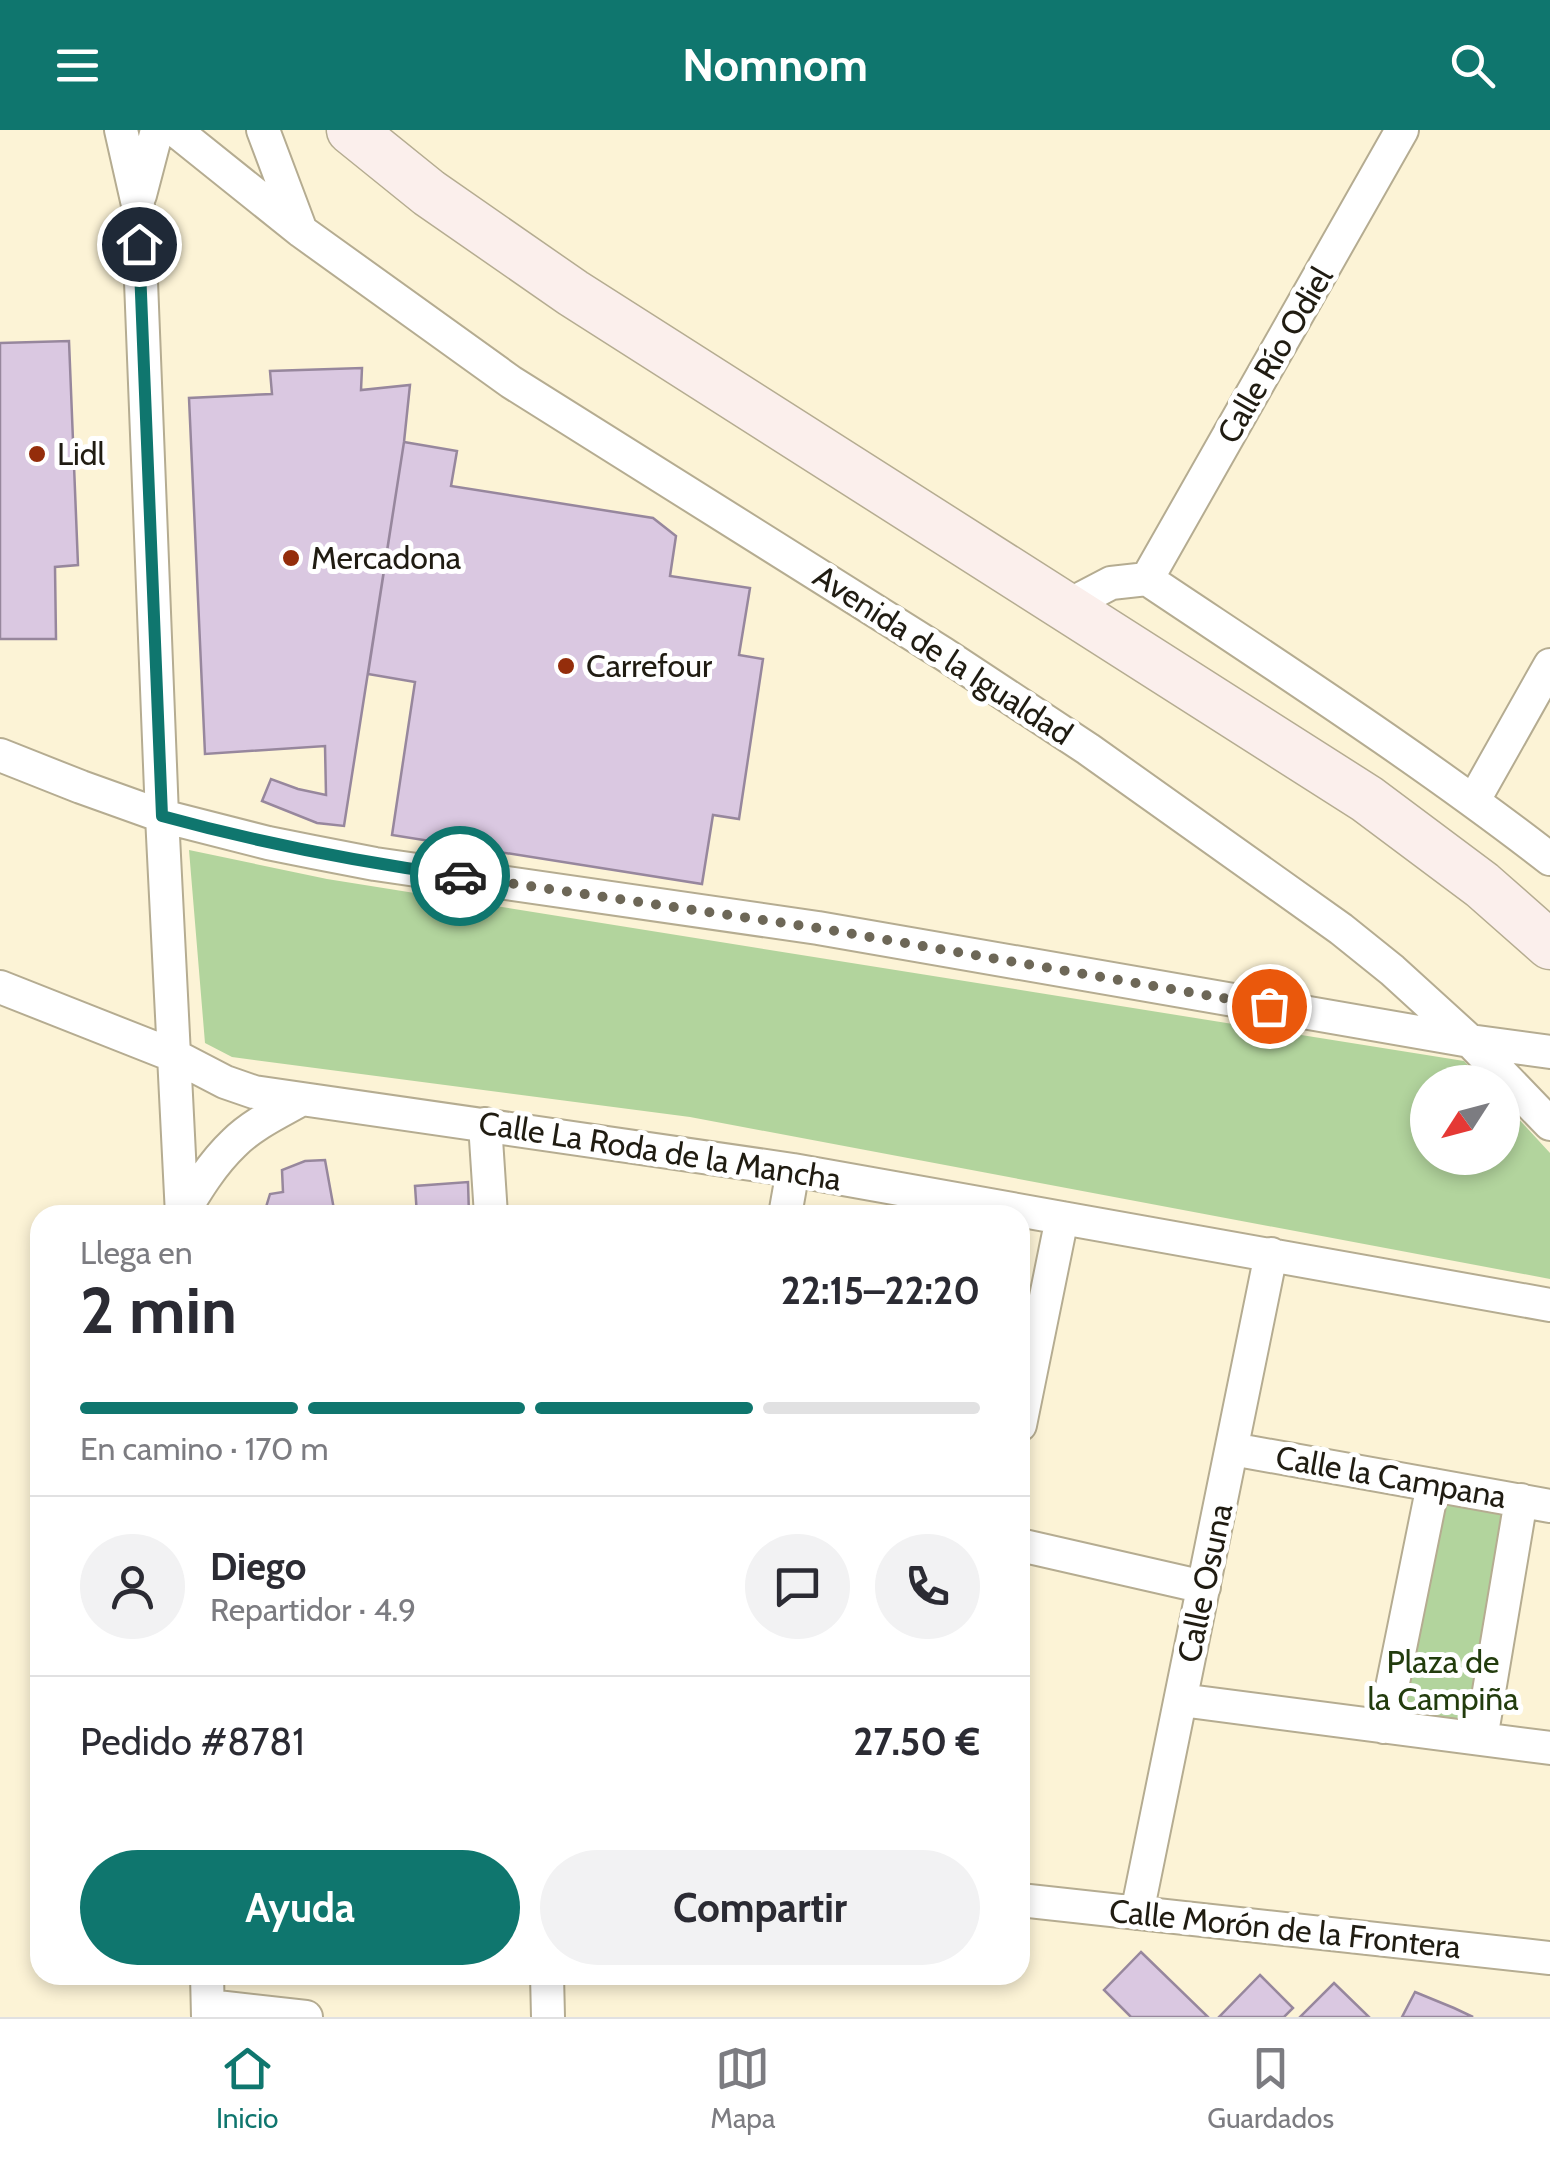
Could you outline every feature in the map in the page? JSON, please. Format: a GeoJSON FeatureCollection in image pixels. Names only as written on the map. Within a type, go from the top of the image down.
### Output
{"type":"FeatureCollection","features":[{"type":"Feature","properties":{"kind":"street"},"geometry":{"type":"LineString","coordinates":[[121,130],[138,204],[182,1205]]}},
{"type":"Feature","properties":{"kind":"street"},"geometry":{"type":"LineString","coordinates":[[138,204],[157,130]]}},
{"type":"Feature","properties":{"kind":"street","name":"Avenida de la Igualdad"},"geometry":{"type":"LineString","coordinates":[[174,130],[301,231],[510,382],[927,643],[1088,749],[1341,929],[1470,1041],[1550,1124]]}},
{"type":"Feature","properties":{"kind":"street"},"geometry":{"type":"LineString","coordinates":[[263,130],[301,231]]}},
{"type":"Feature","properties":{"kind":"street"},"geometry":{"type":"LineString","coordinates":[[351,130],[429,193],[573,292],[1367,799],[1482,885],[1550,945]]}},
{"type":"Feature","properties":{"kind":"street","name":"Calle Río Odiel"},"geometry":{"type":"LineString","coordinates":[[1147,579],[1402,130]]}},
{"type":"Feature","properties":{"kind":"street"},"geometry":{"type":"LineString","coordinates":[[1067,606],[1111,583],[1147,579],[1474,800],[1550,859]]}},
{"type":"Feature","properties":{"kind":"street"},"geometry":{"type":"LineString","coordinates":[[1474,800],[1550,664]]}},
{"type":"Feature","properties":{"kind":"street"},"geometry":{"type":"LineString","coordinates":[[0,755],[162,816],[268,843],[375,864],[818,928],[1550,1052]]}},
{"type":"Feature","properties":{"kind":"street","name":"Calle La Roda de la Mancha"},"geometry":{"type":"LineString","coordinates":[[0,987],[175,1056],[254,1092],[793,1170],[989,1205]]}},
{"type":"Feature","properties":{"kind":"street"},"geometry":{"type":"LineString","coordinates":[[188,1205],[209,1171],[236,1140],[302,1099]]}},
{"type":"Feature","properties":{"kind":"street"},"geometry":{"type":"LineString","coordinates":[[485,1124],[489,1205]]}},
{"type":"Feature","properties":{"kind":"street"},"geometry":{"type":"LineString","coordinates":[[788,1205],[793,1170]]}},
{"type":"Feature","properties":{"kind":"street","name":"Calle La Roda de la Mancha"},"geometry":{"type":"LineString","coordinates":[[1030,1212],[1550,1304]]}},
{"type":"Feature","properties":{"kind":"street"},"geometry":{"type":"LineString","coordinates":[[1030,1376],[1062,1218]]}},
{"type":"Feature","properties":{"kind":"street","name":"Calle Osuna"},"geometry":{"type":"LineString","coordinates":[[1137,1913],[1271,1254]]}},
{"type":"Feature","properties":{"kind":"street","name":"Calle la Campana"},"geometry":{"type":"LineString","coordinates":[[1232,1449],[1536,1503]]}},
{"type":"Feature","properties":{"kind":"street"},"geometry":{"type":"LineString","coordinates":[[1384,1726],[1433,1485]]}},
{"type":"Feature","properties":{"kind":"street"},"geometry":{"type":"LineString","coordinates":[[1481,1739],[1536,1503]]}},
{"type":"Feature","properties":{"kind":"street"},"geometry":{"type":"LineString","coordinates":[[1030,1547],[1204,1586]]}},
{"type":"Feature","properties":{"kind":"street"},"geometry":{"type":"LineString","coordinates":[[1181,1700],[1550,1748]]}},
{"type":"Feature","properties":{"kind":"street","name":"Calle Morón de la Frontera"},"geometry":{"type":"LineString","coordinates":[[1030,1901],[1550,1958]]}},
{"type":"Feature","properties":{"kind":"street"},"geometry":{"type":"LineString","coordinates":[[547,1985],[548,2017]]}},
{"type":"Feature","properties":{"kind":"street"},"geometry":{"type":"LineString","coordinates":[[208,1999],[306,2017]]}},
{"type":"Feature","properties":{"kind":"green space"},"geometry":{"type":"Polygon","coordinates":[[[189,850],[327,879],[1464,1061],[1468,1065],[1410,1065],[1410,1175],[1520,1175],[1520,1120],[1550,1153],[1550,1279],[690,1117],[232,1057],[205,1043],[189,850]]]}},
{"type":"Feature","properties":{"kind":"green space","name":"Plaza de la Campiña"},"geometry":{"type":"Polygon","coordinates":[[[1443,1497],[1509,1509],[1472,1728],[1399,1717],[1443,1497]]]}},
{"type":"Feature","properties":{"kind":"building","name":"Lidl"},"geometry":{"type":"Polygon","coordinates":[[[69,341],[78,565],[55,567],[56,639],[0,639],[0,343],[69,341]]]}},
{"type":"Feature","properties":{"kind":"building","name":"Mercadona"},"geometry":{"type":"Polygon","coordinates":[[[362,368],[361,390],[410,385],[344,826],[317,823],[262,801],[271,779],[326,795],[325,746],[205,754],[189,398],[272,394],[270,371],[362,368]]]}},
{"type":"Feature","properties":{"kind":"building","name":"Carrefour"},"geometry":{"type":"Polygon","coordinates":[[[404,442],[457,451],[451,486],[653,518],[676,536],[670,576],[750,588],[739,655],[763,659],[739,819],[713,815],[702,884],[392,835],[415,682],[368,674],[404,442]]]}},
{"type":"Feature","properties":{"kind":"building"},"geometry":{"type":"Polygon","coordinates":[[[325,1160],[333,1205],[267,1205],[270,1194],[283,1192],[282,1170],[305,1161],[325,1160]]]}},
{"type":"Feature","properties":{"kind":"building"},"geometry":{"type":"Polygon","coordinates":[[[468,1182],[469,1205],[416,1205],[415,1186],[468,1182]]]}},
{"type":"Feature","properties":{"kind":"building"},"geometry":{"type":"Polygon","coordinates":[[[1141,1952],[1208,2017],[1131,2017],[1104,1990],[1141,1952]]]}},
{"type":"Feature","properties":{"kind":"building"},"geometry":{"type":"Polygon","coordinates":[[[1260,1975],[1293,2008],[1284,2017],[1219,2017],[1260,1975]]]}},
{"type":"Feature","properties":{"kind":"building"},"geometry":{"type":"Polygon","coordinates":[[[1334,1983],[1369,2017],[1300,2017],[1334,1983]]]}},
{"type":"Feature","properties":{"kind":"building"},"geometry":{"type":"Polygon","coordinates":[[[1415,1992],[1454,2008],[1473,2017],[1402,2017],[1415,1992]]]}},
{"type":"Feature","properties":{"kind":"way so far"},"geometry":{"type":"LineString","coordinates":[[460,876],[818,928],[1269,1006]]}},
{"type":"Feature","properties":{"kind":"place","name":"Lidl"},"geometry":{"type":"Point","coordinates":[37,454]}},
{"type":"Feature","properties":{"kind":"place","name":"Mercadona"},"geometry":{"type":"Point","coordinates":[291,558]}},
{"type":"Feature","properties":{"kind":"place","name":"Carrefour"},"geometry":{"type":"Point","coordinates":[566,666]}},
{"type":"Feature","properties":{"kind":"route"},"geometry":{"type":"LineString","coordinates":[[139,244],[162,816],[268,843],[460,876]]}}]}
